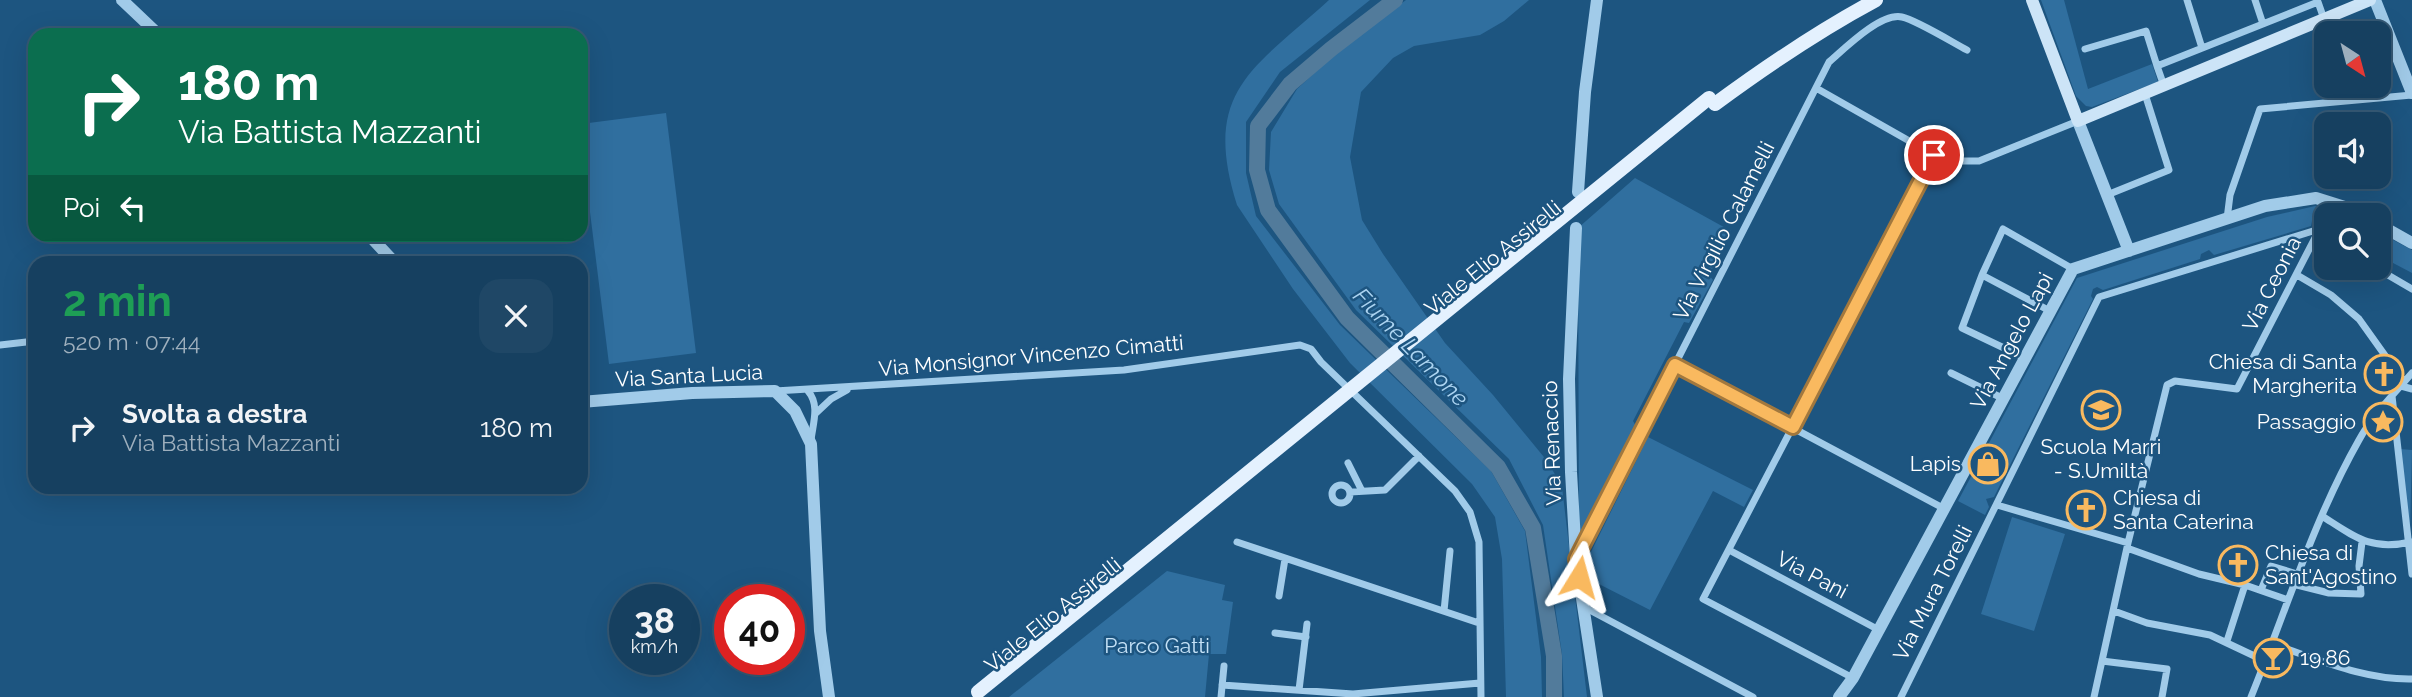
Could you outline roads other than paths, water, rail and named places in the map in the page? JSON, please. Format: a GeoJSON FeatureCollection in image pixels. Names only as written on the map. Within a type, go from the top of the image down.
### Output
{"type":"FeatureCollection","features":[{"type":"Feature","properties":{"kind":"main road","name":"Viale Elio Assirelli"},"geometry":{"type":"LineString","coordinates":[[978,695],[1770,52],[1856,0]]}},
{"type":"Feature","properties":{"kind":"main road","name":"Viale Elio Assirelli"},"geometry":{"type":"LineString","coordinates":[[1712,101],[1824,28],[1876,0]]}},
{"type":"Feature","properties":{"kind":"main road"},"geometry":{"type":"LineString","coordinates":[[2032,0],[2078,121],[2372,0]]}},
{"type":"Feature","properties":{"kind":"street"},"geometry":{"type":"LineString","coordinates":[[122,0],[152,28]]}},
{"type":"Feature","properties":{"kind":"street"},"geometry":{"type":"LineString","coordinates":[[1578,192],[1585,92],[1597,0]]}},
{"type":"Feature","properties":{"kind":"street"},"geometry":{"type":"LineString","coordinates":[[2187,0],[2202,48]]}},
{"type":"Feature","properties":{"kind":"street"},"geometry":{"type":"LineString","coordinates":[[2255,0],[2263,24]]}},
{"type":"Feature","properties":{"kind":"street"},"geometry":{"type":"LineString","coordinates":[[2227,219],[2230,195],[2260,109],[2412,94],[2372,0]]}},
{"type":"Feature","properties":{"kind":"street"},"geometry":{"type":"LineString","coordinates":[[2157,66],[2318,2],[2324,19]]}},
{"type":"Feature","properties":{"kind":"street","name":"Via Virgilio Calamelli"},"geometry":{"type":"LineString","coordinates":[[1576,559],[1829,62],[1857,38],[1889,17],[1903,17],[1967,50]]}},
{"type":"Feature","properties":{"kind":"street"},"geometry":{"type":"LineString","coordinates":[[2085,49],[2146,31],[2164,86]]}},
{"type":"Feature","properties":{"kind":"street"},"geometry":{"type":"LineString","coordinates":[[1816,88],[1934,155],[1957,161],[1979,161],[2078,121],[2129,251]]}},
{"type":"Feature","properties":{"kind":"street"},"geometry":{"type":"LineString","coordinates":[[2107,195],[2169,170],[2145,94]]}},
{"type":"Feature","properties":{"kind":"street"},"geometry":{"type":"LineString","coordinates":[[1853,678],[1703,599],[1934,155]]}},
{"type":"Feature","properties":{"kind":"street","name":"Via Angelo Lapi"},"geometry":{"type":"LineString","coordinates":[[1839,697],[1853,678],[2073,269],[2265,206],[2316,198],[2332,203]]}},
{"type":"Feature","properties":{"kind":"street","name":"Via Renaccio"},"geometry":{"type":"LineString","coordinates":[[1576,228],[1569,386],[1576,559],[1597,697]]}},
{"type":"Feature","properties":{"kind":"street"},"geometry":{"type":"LineString","coordinates":[[2025,359],[1962,328],[2003,229],[2073,269]]}},
{"type":"Feature","properties":{"kind":"street","name":"Via Mura Torelli"},"geometry":{"type":"LineString","coordinates":[[1900,697],[2099,298],[2314,231]]}},
{"type":"Feature","properties":{"kind":"street"},"geometry":{"type":"LineString","coordinates":[[2391,231],[2412,243]]}},
{"type":"Feature","properties":{"kind":"street","name":"Via Ceonia"},"geometry":{"type":"LineString","coordinates":[[2128,545],[2167,385],[2175,381],[2237,390],[2314,241]]}},
{"type":"Feature","properties":{"kind":"street"},"geometry":{"type":"LineString","coordinates":[[375,242],[388,256]]}},
{"type":"Feature","properties":{"kind":"street"},"geometry":{"type":"LineString","coordinates":[[1982,275],[2050,311]]}},
{"type":"Feature","properties":{"kind":"street"},"geometry":{"type":"LineString","coordinates":[[2298,275],[2332,295],[2359,319],[2402,384],[2412,389]]}},
{"type":"Feature","properties":{"kind":"street"},"geometry":{"type":"LineString","coordinates":[[2391,277],[2412,289]]}},
{"type":"Feature","properties":{"kind":"street"},"geometry":{"type":"LineString","coordinates":[[0,345],[28,342]]}},
{"type":"Feature","properties":{"kind":"street","name":"Via Monsignor Vincenzo Cimatti"},"geometry":{"type":"LineString","coordinates":[[775,391],[1124,370],[1300,345],[1311,349],[1321,362],[1455,491],[1470,512],[1479,541],[1481,697]]}},
{"type":"Feature","properties":{"kind":"street"},"geometry":{"type":"LineString","coordinates":[[1675,365],[1943,508]]}},
{"type":"Feature","properties":{"kind":"street"},"geometry":{"type":"LineString","coordinates":[[1951,373],[2004,398]]}},
{"type":"Feature","properties":{"kind":"street"},"geometry":{"type":"LineString","coordinates":[[2251,697],[2297,574],[2360,438],[2412,373]]}},
{"type":"Feature","properties":{"kind":"street","name":"Via Monsignor Vincenzo Cimatti"},"geometry":{"type":"LineString","coordinates":[[814,415],[831,399],[851,388]]}},
{"type":"Feature","properties":{"kind":"street","name":"Via Santa Lucia"},"geometry":{"type":"LineString","coordinates":[[588,401],[692,393],[775,391],[795,411],[811,444],[820,631],[829,697]]}},
{"type":"Feature","properties":{"kind":"street"},"geometry":{"type":"LineString","coordinates":[[807,391],[815,403],[811,444]]}},
{"type":"Feature","properties":{"kind":"street"},"geometry":{"type":"LineString","coordinates":[[2392,396],[2412,574]]}},
{"type":"Feature","properties":{"kind":"street"},"geometry":{"type":"LineString","coordinates":[[1350,492],[1385,489],[1419,456]]}},
{"type":"Feature","properties":{"kind":"street"},"geometry":{"type":"LineString","coordinates":[[1348,463],[1362,491]]}},
{"type":"Feature","properties":{"kind":"street"},"geometry":{"type":"LineString","coordinates":[[1997,505],[2128,545],[2199,573],[2288,600]]}},
{"type":"Feature","properties":{"kind":"street"},"geometry":{"type":"LineString","coordinates":[[2322,516],[2362,542],[2400,545],[2410,542]]}},
{"type":"Feature","properties":{"kind":"street"},"geometry":{"type":"LineString","coordinates":[[1237,542],[1479,623]]}},
{"type":"Feature","properties":{"kind":"street"},"geometry":{"type":"LineString","coordinates":[[2293,584],[2329,593],[2361,594],[2359,566],[2362,542]]}},
{"type":"Feature","properties":{"kind":"street"},"geometry":{"type":"LineString","coordinates":[[2094,697],[2128,545]]}},
{"type":"Feature","properties":{"kind":"street"},"geometry":{"type":"LineString","coordinates":[[1444,611],[1450,551]]}},
{"type":"Feature","properties":{"kind":"street","name":"Via Pani"},"geometry":{"type":"LineString","coordinates":[[1729,551],[1879,629]]}},
{"type":"Feature","properties":{"kind":"street"},"geometry":{"type":"LineString","coordinates":[[1279,596],[1284,559]]}},
{"type":"Feature","properties":{"kind":"street"},"geometry":{"type":"LineString","coordinates":[[2261,590],[2270,566],[2297,574]]}},
{"type":"Feature","properties":{"kind":"street"},"geometry":{"type":"LineString","coordinates":[[2227,641],[2245,585]]}},
{"type":"Feature","properties":{"kind":"street"},"geometry":{"type":"LineString","coordinates":[[1584,607],[1753,697]]}},
{"type":"Feature","properties":{"kind":"street"},"geometry":{"type":"LineString","coordinates":[[2114,611],[2147,623],[2210,635],[2227,641],[2265,662]]}},
{"type":"Feature","properties":{"kind":"street"},"geometry":{"type":"LineString","coordinates":[[1299,690],[1307,624]]}},
{"type":"Feature","properties":{"kind":"street"},"geometry":{"type":"LineString","coordinates":[[1275,633],[1306,636]]}},
{"type":"Feature","properties":{"kind":"street"},"geometry":{"type":"LineString","coordinates":[[2272,644],[2366,675],[2412,679]]}},
{"type":"Feature","properties":{"kind":"street"},"geometry":{"type":"LineString","coordinates":[[2102,661],[2167,669],[2162,697]]}},
{"type":"Feature","properties":{"kind":"street"},"geometry":{"type":"LineString","coordinates":[[1221,697],[1224,666]]}},
{"type":"Feature","properties":{"kind":"street"},"geometry":{"type":"LineString","coordinates":[[1222,685],[1353,694],[1480,683]]}},
{"type":"Feature","properties":{"kind":"waterway","name":"Fiume Lamone"},"geometry":{"type":"LineString","coordinates":[[1395,0],[1290,84],[1258,126],[1257,170],[1268,210],[1347,318],[1498,467],[1533,528],[1554,656],[1554,697]]}},
{"type":"Feature","properties":{"kind":"place","name":"Chiesa di Santa Margherita"},"geometry":{"type":"Point","coordinates":[2384,374]}},
{"type":"Feature","properties":{"kind":"place","name":"Scuola Marri - S.Umiltà"},"geometry":{"type":"Point","coordinates":[2101,410]}},
{"type":"Feature","properties":{"kind":"place","name":"Passaggio"},"geometry":{"type":"Point","coordinates":[2383,422]}},
{"type":"Feature","properties":{"kind":"place","name":"Lapis"},"geometry":{"type":"Point","coordinates":[1988,464]}},
{"type":"Feature","properties":{"kind":"place","name":"Chiesa di Santa Caterina"},"geometry":{"type":"Point","coordinates":[2086,510]}},
{"type":"Feature","properties":{"kind":"place","name":"Chiesa di Sant'Agostino"},"geometry":{"type":"Point","coordinates":[2238,565]}},
{"type":"Feature","properties":{"kind":"place","name":"19.86"},"geometry":{"type":"Point","coordinates":[2273,658]}},
{"type":"Feature","properties":{"kind":"park label","name":"Parco Gatti"},"geometry":{"type":"Point","coordinates":[1157,646]}}]}
